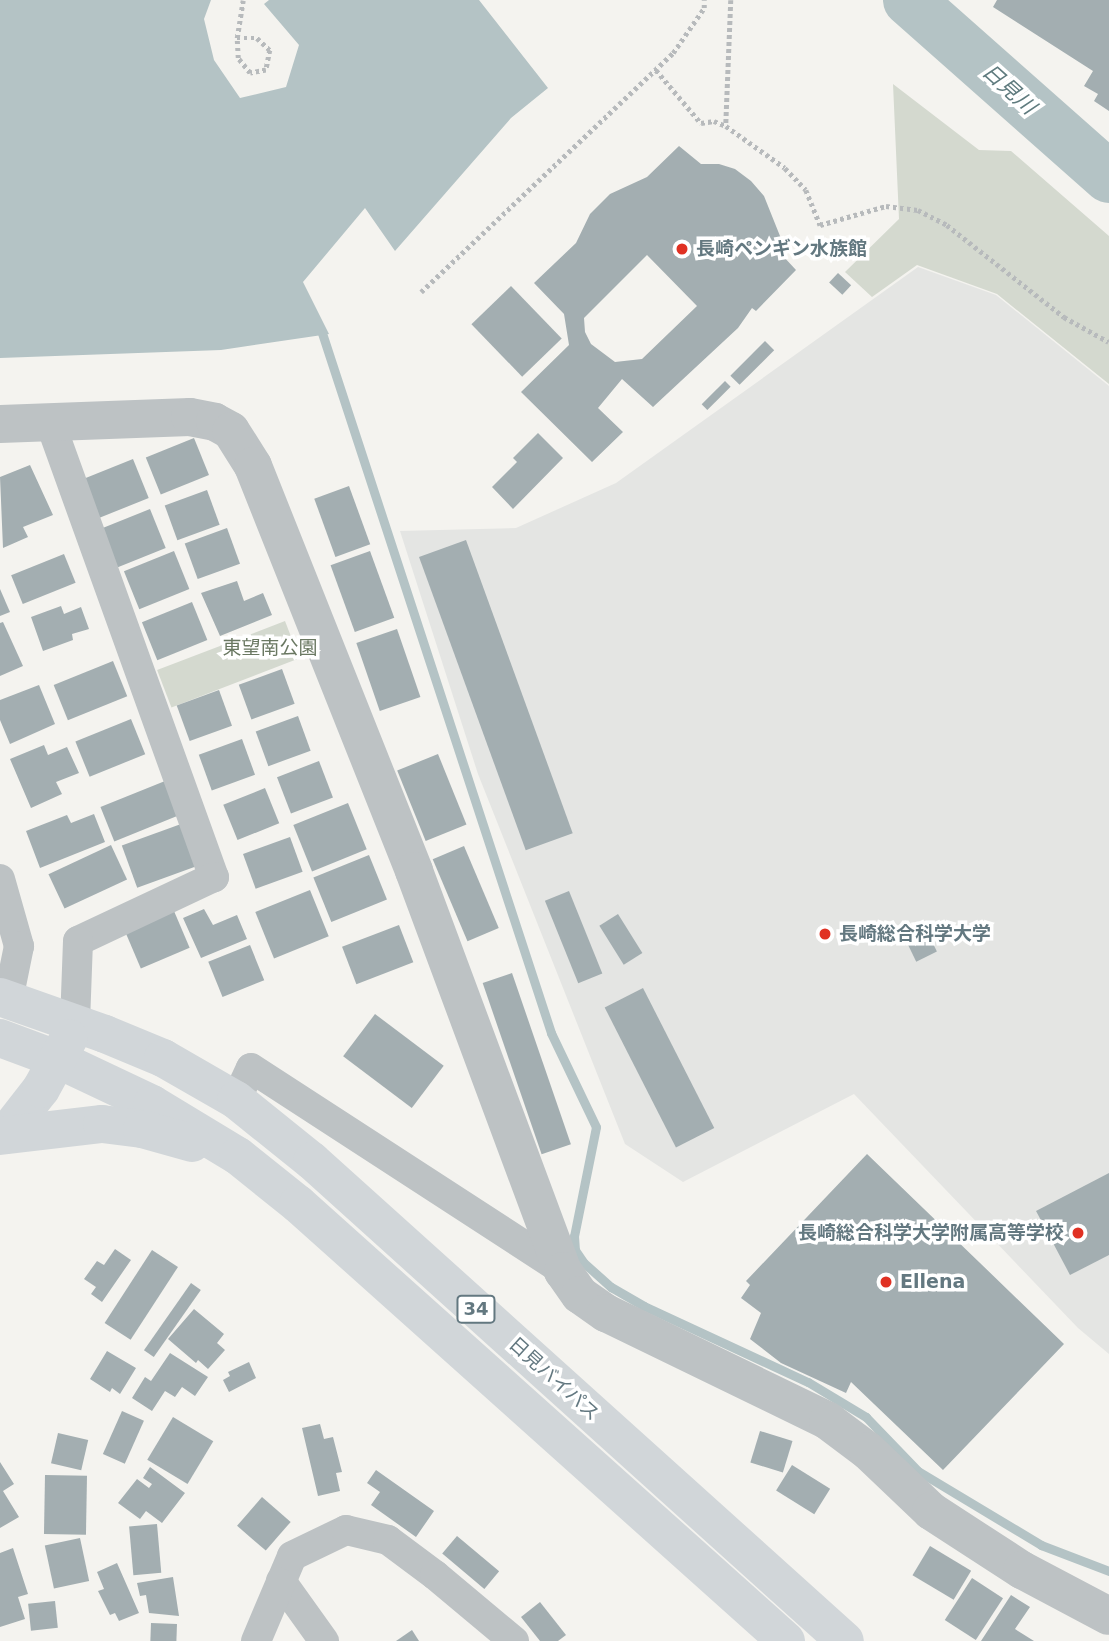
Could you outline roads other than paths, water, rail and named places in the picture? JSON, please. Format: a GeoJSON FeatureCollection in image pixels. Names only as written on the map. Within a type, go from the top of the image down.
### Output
{"type":"FeatureCollection","features":[{"type":"Feature","properties":{"kind":"highway","name":"日見バイパス"},"geometry":{"type":"LineString","coordinates":[[4,999],[75,1023],[163,1058],[236,1100],[312,1161],[845,1641]]}},
{"type":"Feature","properties":{"kind":"highway","name":"34"},"geometry":{"type":"LineString","coordinates":[[2,1135],[59,1060],[75,1023]]}},
{"type":"Feature","properties":{"kind":"highway"},"geometry":{"type":"LineString","coordinates":[[0,1038],[59,1060]]}},
{"type":"Feature","properties":{"kind":"highway","name":"34"},"geometry":{"type":"LineString","coordinates":[[59,1060],[152,1104],[238,1156],[298,1205],[786,1641]]}},
{"type":"Feature","properties":{"kind":"highway","name":"34"},"geometry":{"type":"LineString","coordinates":[[2,1135],[102,1124],[142,1129],[238,1156]]}},
{"type":"Feature","properties":{"kind":"street"},"geometry":{"type":"LineString","coordinates":[[0,424],[190,417],[215,422],[231,431],[253,466],[414,871],[563,1271],[580,1294],[606,1313],[828,1421],[868,1451],[931,1510],[1021,1570],[1109,1616]]}},
{"type":"Feature","properties":{"kind":"street"},"geometry":{"type":"LineString","coordinates":[[50,422],[214,877],[78,940],[75,1023]]}},
{"type":"Feature","properties":{"kind":"street"},"geometry":{"type":"LineString","coordinates":[[0,878],[19,946],[4,999]]}},
{"type":"Feature","properties":{"kind":"street"},"geometry":{"type":"LineString","coordinates":[[236,1100],[251,1068],[563,1271]]}},
{"type":"Feature","properties":{"kind":"street"},"geometry":{"type":"LineString","coordinates":[[256,1641],[292,1556],[346,1530],[388,1540],[514,1641]]}},
{"type":"Feature","properties":{"kind":"street"},"geometry":{"type":"LineString","coordinates":[[281,1581],[324,1641]]}},
{"type":"Feature","properties":{"kind":"waterway","name":"日見川"},"geometry":{"type":"LineString","coordinates":[[909,0],[1109,177]]}},
{"type":"Feature","properties":{"kind":"waterway"},"geometry":{"type":"LineString","coordinates":[[322,333],[551,1033],[596,1127],[574,1236],[575,1250],[583,1262],[611,1287],[644,1306],[808,1382],[866,1417],[918,1471],[1041,1545],[1109,1571]]}},
{"type":"Feature","properties":{"kind":"place","name":"長崎ペンギン水族館"},"geometry":{"type":"Point","coordinates":[682,249]}},
{"type":"Feature","properties":{"kind":"place","name":"長崎総合科学大学"},"geometry":{"type":"Point","coordinates":[825,934]}},
{"type":"Feature","properties":{"kind":"place","name":"長崎総合科学大学附属高等学校"},"geometry":{"type":"Point","coordinates":[1078,1233]}},
{"type":"Feature","properties":{"kind":"place","name":"Ellena"},"geometry":{"type":"Point","coordinates":[886,1282]}},
{"type":"Feature","properties":{"kind":"park label","name":"東望南公園"},"geometry":{"type":"Point","coordinates":[270,648]}}]}
